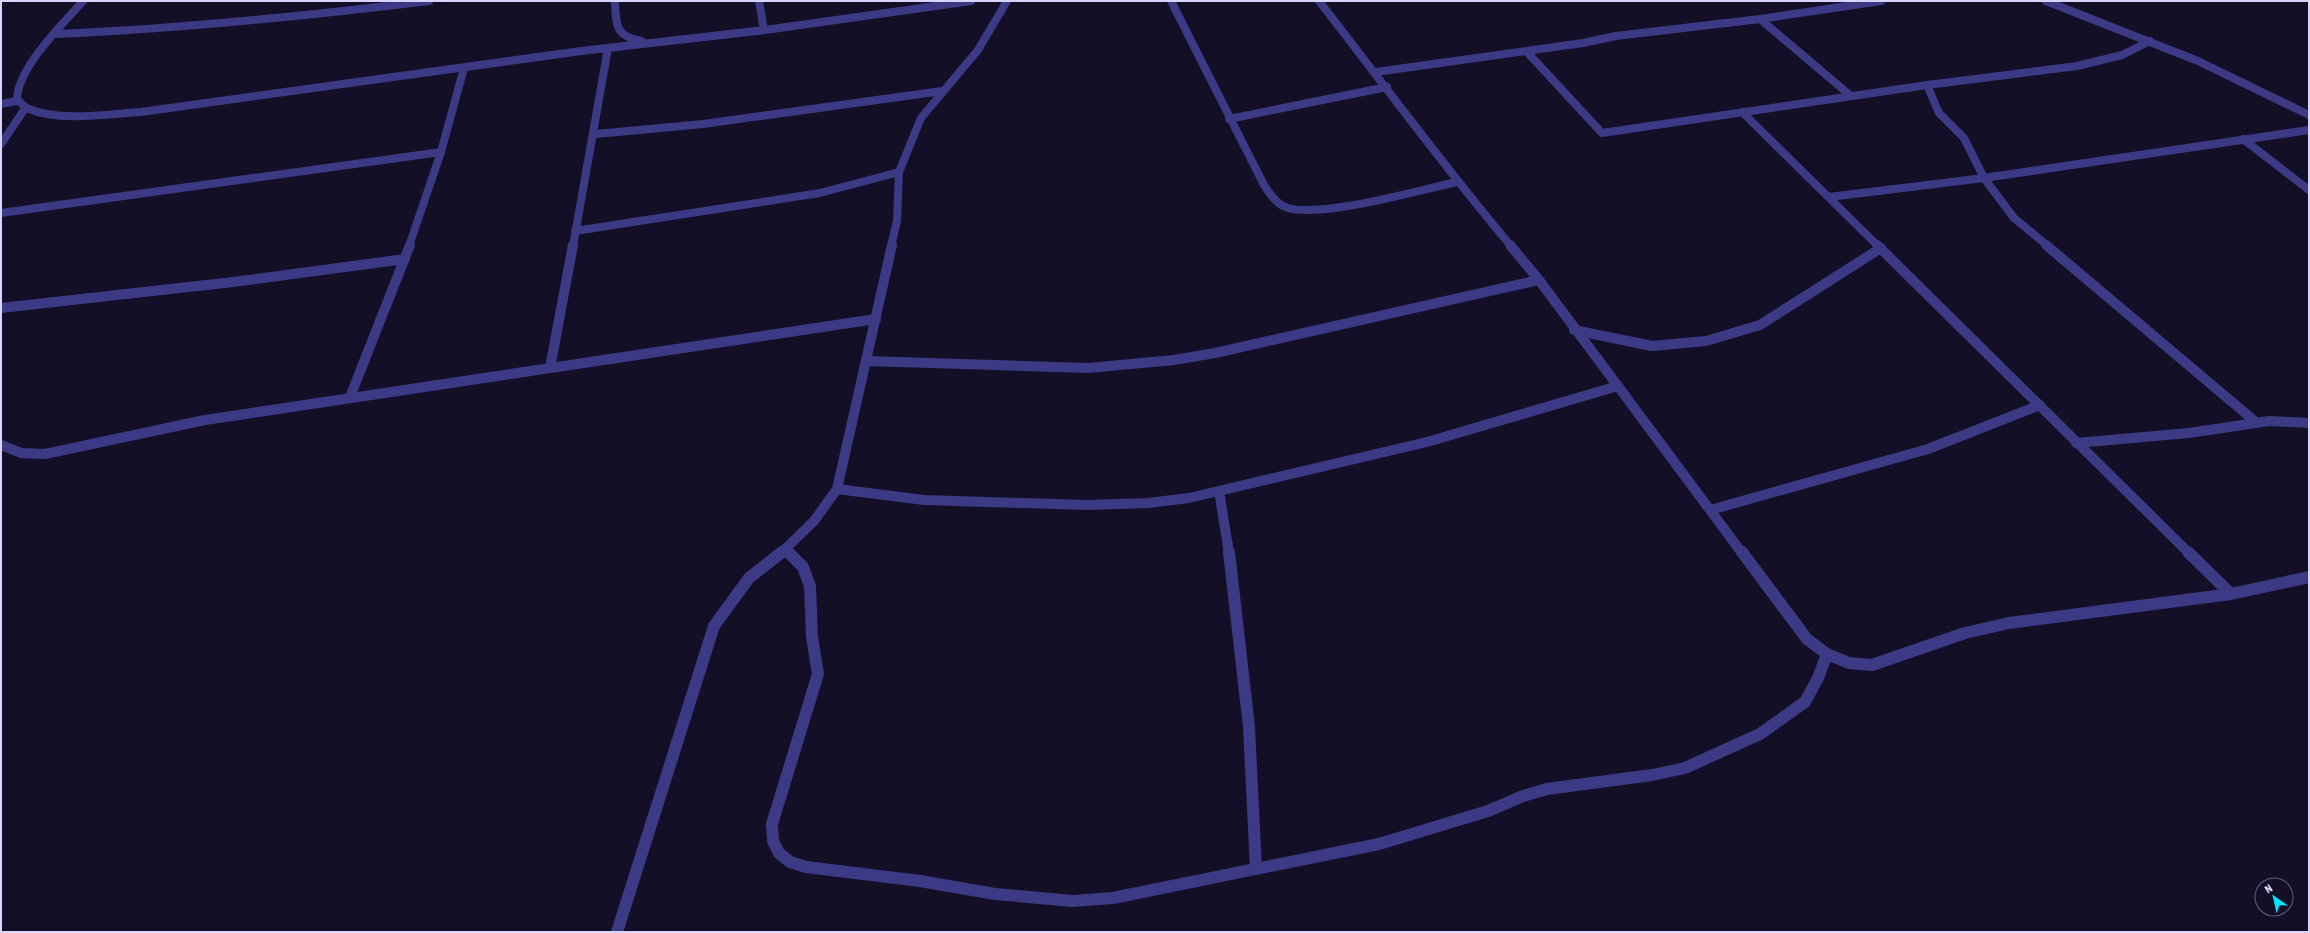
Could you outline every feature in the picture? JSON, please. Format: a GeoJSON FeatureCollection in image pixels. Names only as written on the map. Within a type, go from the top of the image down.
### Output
{"type":"FeatureCollection","features":[{"type":"Feature","properties":{"kind":"street"},"geometry":{"type":"LineString","coordinates":[[17,101],[16,96],[19,84],[26,71],[83,1]]}},
{"type":"Feature","properties":{"kind":"street"},"geometry":{"type":"LineString","coordinates":[[56,34],[131,31],[295,17],[429,1]]}},
{"type":"Feature","properties":{"kind":"street"},"geometry":{"type":"LineString","coordinates":[[615,1],[616,23],[619,32],[629,38],[652,43]]}},
{"type":"Feature","properties":{"kind":"street"},"geometry":{"type":"LineString","coordinates":[[759,1],[764,30]]}},
{"type":"Feature","properties":{"kind":"street"},"geometry":{"type":"LineString","coordinates":[[1,104],[17,101],[26,107],[42,113],[63,116],[107,114],[261,96],[608,48],[764,30],[971,1]]}},
{"type":"Feature","properties":{"kind":"street"},"geometry":{"type":"LineString","coordinates":[[617,932],[714,626],[738,590],[755,572],[785,550],[823,511],[838,489],[897,221],[899,172],[921,118],[978,50],[1007,1]]}},
{"type":"Feature","properties":{"kind":"street"},"geometry":{"type":"LineString","coordinates":[[1171,1],[1229,120],[1267,190],[1273,199],[1288,209],[1309,210],[1331,207],[1456,182]]}},
{"type":"Feature","properties":{"kind":"street"},"geometry":{"type":"LineString","coordinates":[[1319,1],[1376,72],[1456,182],[1539,280],[1574,330],[1618,386],[1807,639],[1827,654],[1849,663],[1872,665],[1892,660],[1965,633],[2009,624],[2231,594],[2309,577]]}},
{"type":"Feature","properties":{"kind":"street"},"geometry":{"type":"LineString","coordinates":[[1376,72],[1527,52],[1616,36],[1760,19],[1881,1]]}},
{"type":"Feature","properties":{"kind":"street"},"geometry":{"type":"LineString","coordinates":[[2046,1],[2150,41],[2219,71],[2309,116]]}},
{"type":"Feature","properties":{"kind":"street"},"geometry":{"type":"LineString","coordinates":[[1760,19],[1851,96]]}},
{"type":"Feature","properties":{"kind":"street"},"geometry":{"type":"LineString","coordinates":[[1527,52],[1602,133],[1927,85],[2093,63],[2122,55],[2150,41]]}},
{"type":"Feature","properties":{"kind":"street"},"geometry":{"type":"LineString","coordinates":[[550,368],[575,231],[596,134],[608,48]]}},
{"type":"Feature","properties":{"kind":"street"},"geometry":{"type":"LineString","coordinates":[[350,397],[405,259],[441,152],[464,68]]}},
{"type":"Feature","properties":{"kind":"street"},"geometry":{"type":"LineString","coordinates":[[1927,85],[1939,113],[1944,120],[1964,138],[1984,178],[2014,218],[2257,423]]}},
{"type":"Feature","properties":{"kind":"street"},"geometry":{"type":"LineString","coordinates":[[1229,120],[1387,87]]}},
{"type":"Feature","properties":{"kind":"street"},"geometry":{"type":"LineString","coordinates":[[596,134],[703,124],[942,92]]}},
{"type":"Feature","properties":{"kind":"street"},"geometry":{"type":"LineString","coordinates":[[1,144],[26,107]]}},
{"type":"Feature","properties":{"kind":"street"},"geometry":{"type":"LineString","coordinates":[[1742,112],[1881,248],[2076,443],[2231,594]]}},
{"type":"Feature","properties":{"kind":"street"},"geometry":{"type":"LineString","coordinates":[[1829,197],[1984,178],[2309,130]]}},
{"type":"Feature","properties":{"kind":"street"},"geometry":{"type":"LineString","coordinates":[[2243,139],[2309,190]]}},
{"type":"Feature","properties":{"kind":"street"},"geometry":{"type":"LineString","coordinates":[[1,213],[441,152]]}},
{"type":"Feature","properties":{"kind":"street"},"geometry":{"type":"LineString","coordinates":[[575,231],[820,193],[899,172]]}},
{"type":"Feature","properties":{"kind":"street"},"geometry":{"type":"LineString","coordinates":[[1574,330],[1652,346],[1706,341],[1760,326],[1881,248]]}},
{"type":"Feature","properties":{"kind":"street"},"geometry":{"type":"LineString","coordinates":[[1,308],[233,282],[405,259]]}},
{"type":"Feature","properties":{"kind":"street"},"geometry":{"type":"LineString","coordinates":[[867,361],[1088,368],[1174,360],[1215,353],[1539,280]]}},
{"type":"Feature","properties":{"kind":"street"},"geometry":{"type":"LineString","coordinates":[[1,445],[21,453],[45,454],[204,420],[876,319]]}},
{"type":"Feature","properties":{"kind":"street"},"geometry":{"type":"LineString","coordinates":[[838,489],[924,500],[1087,505],[1148,503],[1189,498],[1427,442],[1618,386]]}},
{"type":"Feature","properties":{"kind":"street"},"geometry":{"type":"LineString","coordinates":[[1710,510],[1928,449],[2040,406]]}},
{"type":"Feature","properties":{"kind":"street"},"geometry":{"type":"LineString","coordinates":[[2076,443],[2189,432],[2269,421],[2309,423]]}},
{"type":"Feature","properties":{"kind":"street"},"geometry":{"type":"LineString","coordinates":[[1219,491],[1235,590],[1248,706],[1256,869]]}},
{"type":"Feature","properties":{"kind":"street"},"geometry":{"type":"LineString","coordinates":[[785,550],[794,556],[805,569],[812,588],[812,633],[818,658],[818,674],[772,824],[771,836],[775,848],[782,858],[793,864],[806,867],[920,881],[995,894],[1073,901],[1113,898],[1158,890],[1379,844],[1488,811],[1523,796],[1547,789],[1575,784],[1652,775],[1685,768],[1760,734],[1805,702],[1818,678],[1827,654]]}}]}
